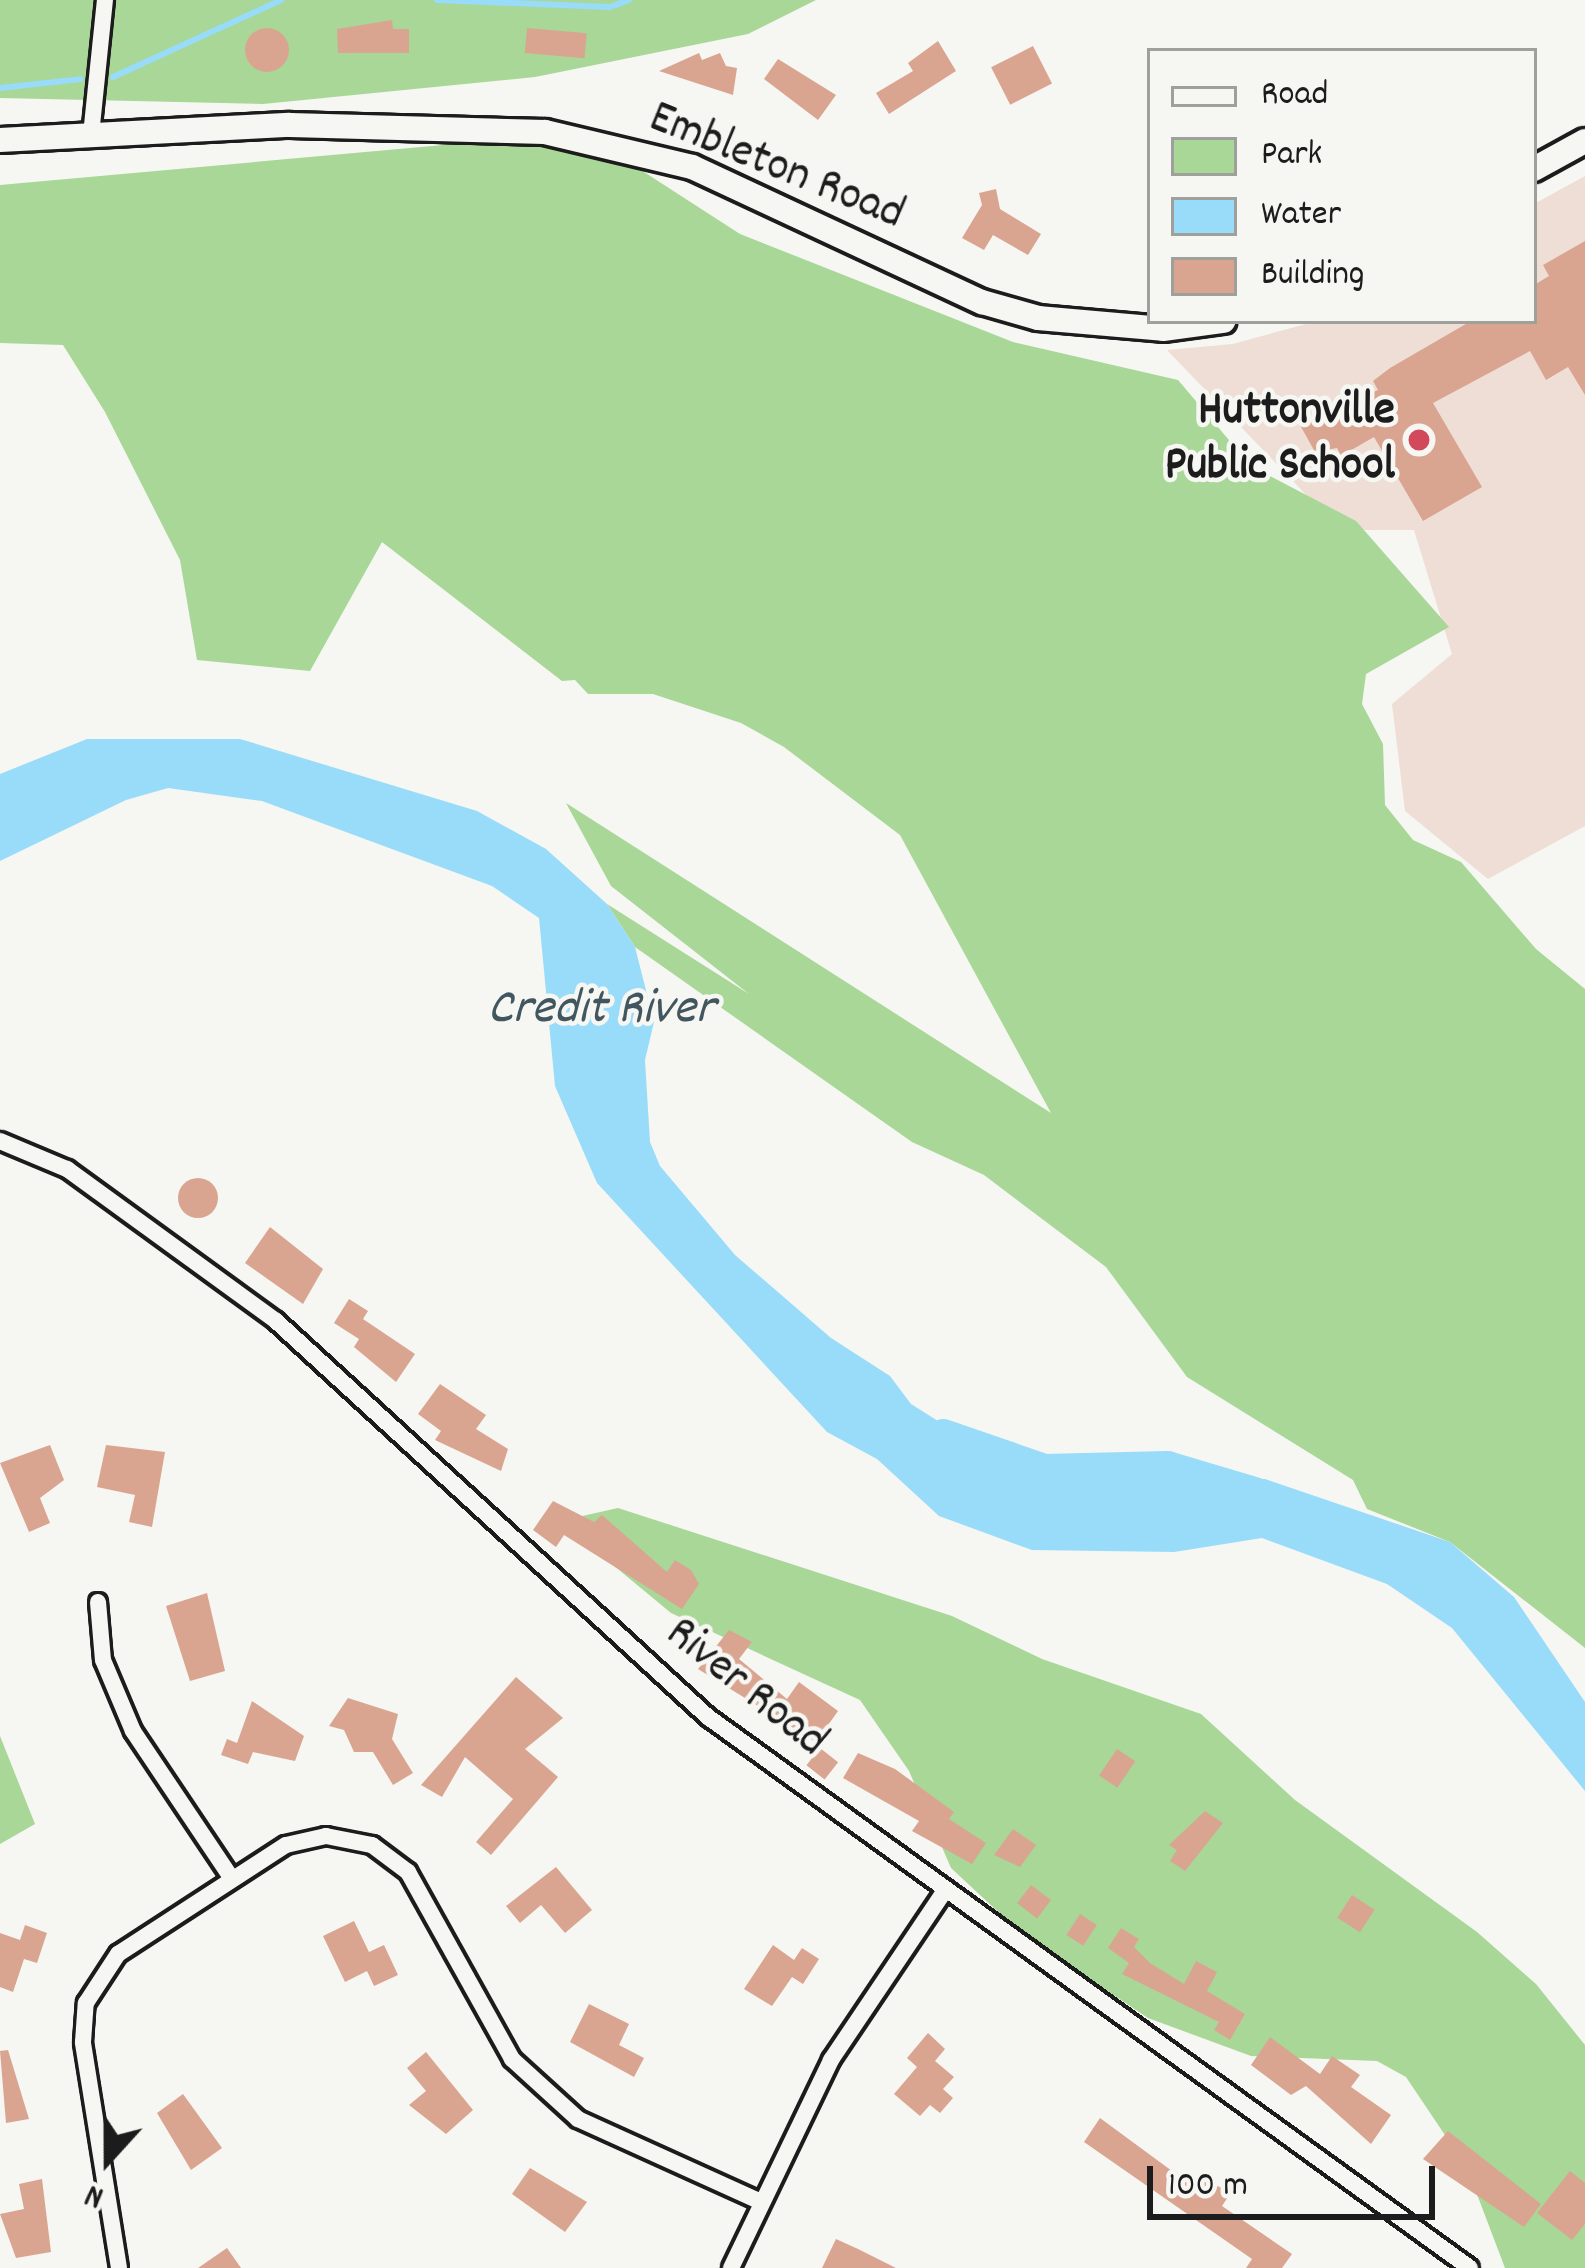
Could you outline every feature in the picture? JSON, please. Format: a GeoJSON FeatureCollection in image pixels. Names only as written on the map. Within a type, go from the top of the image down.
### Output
{"type":"FeatureCollection","features":[{"type":"Feature","properties":{"kind":"street"},"geometry":{"type":"LineString","coordinates":[[91,135],[105,0]]}},
{"type":"Feature","properties":{"kind":"street","name":"Embleton Road"},"geometry":{"type":"LineString","coordinates":[[0,140],[359,125],[545,132],[692,167],[982,302],[1038,318],[1163,329],[1200,324]]}},
{"type":"Feature","properties":{"kind":"street"},"geometry":{"type":"LineString","coordinates":[[1537,168],[1585,141]]}},
{"type":"Feature","properties":{"kind":"street","name":"River Road"},"geometry":{"type":"LineString","coordinates":[[0,1141],[68,1169],[276,1321],[708,1717],[1470,2268]]}},
{"type":"Feature","properties":{"kind":"street"},"geometry":{"type":"LineString","coordinates":[[98,1602],[103,1660],[133,1731],[232,1879]]}},
{"type":"Feature","properties":{"kind":"street"},"geometry":{"type":"LineString","coordinates":[[119,2268],[83,2042],[86,2003],[118,1954],[286,1844],[326,1836],[372,1845],[408,1872],[512,2059],[578,2119],[761,2202]]}},
{"type":"Feature","properties":{"kind":"street"},"geometry":{"type":"LineString","coordinates":[[731,2268],[831,2060],[944,1892]]}},
{"type":"Feature","properties":{"kind":"shaded area","name":"Huttonville Public School"},"geometry":{"type":"Polygon","coordinates":[[[1585,176],[1585,826],[1488,879],[1405,811],[1392,704],[1452,654],[1414,530],[1340,530],[1167,350],[1233,344],[1306,324],[1537,324],[1537,202],[1585,176]]]}},
{"type":"Feature","properties":{"kind":"green space"},"geometry":{"type":"Polygon","coordinates":[[[0,0],[816,0],[748,34],[535,77],[263,104],[0,98],[0,0]]]}},
{"type":"Feature","properties":{"kind":"green space"},"geometry":{"type":"Polygon","coordinates":[[[510,139],[627,161],[740,234],[1013,342],[1178,380],[1251,466],[1356,521],[1449,627],[1366,674],[1362,704],[1383,744],[1385,805],[1413,840],[1461,862],[1536,949],[1585,989],[1585,1648],[1450,1542],[1367,1509],[1353,1480],[1187,1377],[1106,1267],[984,1175],[912,1142],[635,947],[607,904],[749,994],[611,886],[566,803],[1051,1113],[900,835],[784,747],[741,723],[653,694],[588,694],[575,680],[562,681],[382,542],[310,671],[197,660],[180,560],[105,412],[63,345],[0,343],[0,185],[510,139]]]}},
{"type":"Feature","properties":{"kind":"green space"},"geometry":{"type":"Polygon","coordinates":[[[618,1508],[952,1616],[1042,1659],[1201,1714],[1295,1800],[1477,1932],[1536,1984],[1585,2045],[1585,2268],[1505,2268],[1467,2168],[1406,2077],[1377,2061],[1251,2056],[1148,2018],[1022,1934],[951,1868],[909,1771],[860,1700],[671,1613],[572,1531],[569,1519],[618,1508]]]}},
{"type":"Feature","properties":{"kind":"green space"},"geometry":{"type":"Polygon","coordinates":[[[0,1736],[35,1824],[0,1844],[0,1736]]]}},
{"type":"Feature","properties":{"kind":"water","name":"Credit River"},"geometry":{"type":"Polygon","coordinates":[[[87,739],[240,739],[477,811],[546,849],[607,904],[635,947],[654,1022],[645,1060],[650,1142],[660,1166],[735,1255],[831,1338],[890,1376],[911,1404],[1011,1467],[1143,1483],[1265,1479],[1450,1542],[1514,1597],[1585,1702],[1585,1791],[1452,1628],[1387,1584],[1262,1538],[1174,1552],[1032,1550],[939,1516],[877,1459],[827,1432],[597,1183],[555,1086],[539,918],[492,886],[262,801],[168,788],[126,800],[0,861],[0,774],[87,739]]]}},
{"type":"Feature","properties":{"kind":"building"},"geometry":{"type":"Polygon","coordinates":[[[392,20],[393,29],[409,29],[409,53],[338,53],[337,29],[392,20]]]}},
{"type":"Feature","properties":{"kind":"building"},"geometry":{"type":"Polygon","coordinates":[[[267,28],[282,35],[289,50],[282,65],[267,72],[252,65],[245,50],[252,35],[267,28]]]}},
{"type":"Feature","properties":{"kind":"building"},"geometry":{"type":"Polygon","coordinates":[[[527,28],[587,33],[585,58],[525,53],[527,28]]]}},
{"type":"Feature","properties":{"kind":"building"},"geometry":{"type":"Polygon","coordinates":[[[938,41],[956,71],[889,114],[876,93],[913,71],[908,63],[938,41]]]}},
{"type":"Feature","properties":{"kind":"building"},"geometry":{"type":"Polygon","coordinates":[[[1033,46],[1052,83],[1010,105],[991,67],[1033,46]]]}},
{"type":"Feature","properties":{"kind":"building"},"geometry":{"type":"Polygon","coordinates":[[[699,53],[702,60],[720,53],[726,66],[737,68],[733,95],[659,71],[699,53]]]}},
{"type":"Feature","properties":{"kind":"building"},"geometry":{"type":"Polygon","coordinates":[[[778,59],[836,95],[818,120],[764,79],[778,59]]]}},
{"type":"Feature","properties":{"kind":"building"},"geometry":{"type":"Polygon","coordinates":[[[996,189],[1000,209],[1041,234],[1028,255],[993,235],[984,250],[962,238],[982,205],[979,193],[996,189]]]}},
{"type":"Feature","properties":{"kind":"building"},"geometry":{"type":"Polygon","coordinates":[[[1585,241],[1585,395],[1568,367],[1546,380],[1530,351],[1433,403],[1482,487],[1423,521],[1374,437],[1341,456],[1337,448],[1315,452],[1300,425],[1378,390],[1373,381],[1390,368],[1466,324],[1537,324],[1537,283],[1549,276],[1543,265],[1585,241]]]}},
{"type":"Feature","properties":{"kind":"building"},"geometry":{"type":"Polygon","coordinates":[[[198,1178],[212,1184],[218,1198],[212,1212],[198,1218],[184,1212],[178,1198],[184,1184],[198,1178]]]}},
{"type":"Feature","properties":{"kind":"building"},"geometry":{"type":"Polygon","coordinates":[[[270,1227],[323,1269],[303,1304],[245,1263],[270,1227]]]}},
{"type":"Feature","properties":{"kind":"building"},"geometry":{"type":"Polygon","coordinates":[[[349,1299],[368,1311],[363,1319],[415,1354],[396,1382],[354,1347],[359,1339],[334,1323],[349,1299]]]}},
{"type":"Feature","properties":{"kind":"building"},"geometry":{"type":"Polygon","coordinates":[[[440,1384],[486,1415],[476,1429],[508,1449],[501,1471],[435,1440],[441,1431],[418,1414],[440,1384]]]}},
{"type":"Feature","properties":{"kind":"building"},"geometry":{"type":"Polygon","coordinates":[[[50,1445],[64,1480],[40,1498],[50,1523],[29,1532],[0,1463],[50,1445]]]}},
{"type":"Feature","properties":{"kind":"building"},"geometry":{"type":"Polygon","coordinates":[[[106,1445],[165,1452],[152,1527],[129,1522],[135,1495],[97,1487],[106,1445]]]}},
{"type":"Feature","properties":{"kind":"building"},"geometry":{"type":"Polygon","coordinates":[[[553,1501],[594,1522],[602,1515],[667,1572],[675,1560],[691,1570],[699,1584],[682,1609],[564,1535],[556,1547],[533,1530],[553,1501]]]}},
{"type":"Feature","properties":{"kind":"building"},"geometry":{"type":"Polygon","coordinates":[[[207,1593],[225,1671],[190,1681],[166,1606],[207,1593]]]}},
{"type":"Feature","properties":{"kind":"building"},"geometry":{"type":"Polygon","coordinates":[[[729,1630],[752,1642],[739,1659],[787,1699],[799,1682],[838,1711],[816,1742],[698,1669],[729,1630]]]}},
{"type":"Feature","properties":{"kind":"building"},"geometry":{"type":"Polygon","coordinates":[[[516,1677],[563,1718],[525,1749],[558,1777],[491,1855],[476,1842],[513,1799],[465,1757],[442,1797],[421,1785],[516,1677]]]}},
{"type":"Feature","properties":{"kind":"building"},"geometry":{"type":"Polygon","coordinates":[[[348,1698],[398,1714],[392,1739],[413,1773],[393,1785],[373,1752],[354,1752],[344,1730],[329,1726],[348,1698]]]}},
{"type":"Feature","properties":{"kind":"building"},"geometry":{"type":"Polygon","coordinates":[[[252,1701],[304,1736],[295,1761],[253,1752],[248,1764],[221,1755],[227,1739],[237,1743],[252,1701]]]}},
{"type":"Feature","properties":{"kind":"building"},"geometry":{"type":"Polygon","coordinates":[[[820,1748],[838,1762],[825,1779],[806,1765],[820,1748]]]}},
{"type":"Feature","properties":{"kind":"building"},"geometry":{"type":"Polygon","coordinates":[[[1117,1749],[1135,1761],[1117,1788],[1099,1776],[1117,1749]]]}},
{"type":"Feature","properties":{"kind":"building"},"geometry":{"type":"Polygon","coordinates":[[[858,1753],[895,1769],[954,1812],[949,1819],[986,1843],[972,1864],[912,1831],[919,1821],[843,1778],[858,1753]]]}},
{"type":"Feature","properties":{"kind":"building"},"geometry":{"type":"Polygon","coordinates":[[[1205,1811],[1223,1823],[1185,1871],[1170,1861],[1177,1850],[1169,1845],[1205,1811]]]}},
{"type":"Feature","properties":{"kind":"building"},"geometry":{"type":"Polygon","coordinates":[[[1013,1829],[1036,1845],[1020,1867],[994,1855],[1013,1829]]]}},
{"type":"Feature","properties":{"kind":"building"},"geometry":{"type":"Polygon","coordinates":[[[556,1867],[592,1910],[565,1933],[541,1905],[520,1923],[506,1906],[556,1867]]]}},
{"type":"Feature","properties":{"kind":"building"},"geometry":{"type":"Polygon","coordinates":[[[1031,1885],[1051,1900],[1037,1918],[1017,1903],[1031,1885]]]}},
{"type":"Feature","properties":{"kind":"building"},"geometry":{"type":"Polygon","coordinates":[[[1352,1895],[1375,1910],[1360,1932],[1337,1918],[1352,1895]]]}},
{"type":"Feature","properties":{"kind":"building"},"geometry":{"type":"Polygon","coordinates":[[[1080,1914],[1097,1925],[1083,1946],[1066,1935],[1080,1914]]]}},
{"type":"Feature","properties":{"kind":"building"},"geometry":{"type":"Polygon","coordinates":[[[354,1921],[369,1952],[384,1945],[398,1975],[374,1986],[367,1971],[345,1982],[323,1936],[354,1921]]]}},
{"type":"Feature","properties":{"kind":"building"},"geometry":{"type":"Polygon","coordinates":[[[25,1925],[47,1933],[37,1963],[24,1959],[13,1992],[0,1987],[0,1933],[20,1940],[25,1925]]]}},
{"type":"Feature","properties":{"kind":"building"},"geometry":{"type":"Polygon","coordinates":[[[1121,1928],[1139,1939],[1134,1947],[1150,1963],[1184,1984],[1196,1961],[1217,1972],[1207,1991],[1245,2014],[1230,2040],[1214,2030],[1219,2022],[1122,1974],[1129,1963],[1108,1948],[1121,1928]]]}},
{"type":"Feature","properties":{"kind":"building"},"geometry":{"type":"Polygon","coordinates":[[[773,1945],[794,1960],[802,1948],[819,1959],[803,1984],[792,1977],[772,2006],[744,1989],[773,1945]]]}},
{"type":"Feature","properties":{"kind":"building"},"geometry":{"type":"Polygon","coordinates":[[[589,2004],[629,2024],[619,2045],[644,2058],[634,2077],[570,2042],[589,2004]]]}},
{"type":"Feature","properties":{"kind":"building"},"geometry":{"type":"Polygon","coordinates":[[[928,2033],[945,2049],[935,2061],[954,2077],[943,2089],[953,2098],[940,2113],[930,2105],[920,2116],[894,2094],[917,2067],[907,2058],[928,2033]]]}},
{"type":"Feature","properties":{"kind":"building"},"geometry":{"type":"Polygon","coordinates":[[[1270,2037],[1320,2074],[1332,2056],[1360,2075],[1351,2087],[1391,2115],[1371,2144],[1306,2086],[1291,2095],[1251,2065],[1270,2037]]]}},
{"type":"Feature","properties":{"kind":"building"},"geometry":{"type":"Polygon","coordinates":[[[8,2050],[29,2119],[6,2123],[0,2051],[8,2050]]]}},
{"type":"Feature","properties":{"kind":"building"},"geometry":{"type":"Polygon","coordinates":[[[426,2052],[473,2110],[446,2134],[409,2105],[426,2091],[407,2068],[426,2052]]]}},
{"type":"Feature","properties":{"kind":"building"},"geometry":{"type":"Polygon","coordinates":[[[183,2094],[222,2148],[191,2170],[157,2113],[183,2094]]]}},
{"type":"Feature","properties":{"kind":"building"},"geometry":{"type":"Polygon","coordinates":[[[1100,2118],[1172,2171],[1232,2191],[1222,2206],[1292,2254],[1282,2268],[1246,2268],[1252,2259],[1084,2142],[1100,2118]]]}},
{"type":"Feature","properties":{"kind":"building"},"geometry":{"type":"Polygon","coordinates":[[[1448,2131],[1541,2204],[1524,2227],[1423,2159],[1448,2131]]]}},
{"type":"Feature","properties":{"kind":"building"},"geometry":{"type":"Polygon","coordinates":[[[530,2168],[587,2202],[565,2232],[512,2194],[530,2168]]]}},
{"type":"Feature","properties":{"kind":"building"},"geometry":{"type":"Polygon","coordinates":[[[1570,2171],[1585,2183],[1585,2224],[1572,2240],[1537,2213],[1570,2171]]]}},
{"type":"Feature","properties":{"kind":"building"},"geometry":{"type":"Polygon","coordinates":[[[42,2179],[51,2252],[16,2258],[0,2214],[24,2209],[19,2184],[42,2179]]]}},
{"type":"Feature","properties":{"kind":"building"},"geometry":{"type":"Polygon","coordinates":[[[836,2239],[858,2249],[896,2268],[822,2268],[836,2239]]]}},
{"type":"Feature","properties":{"kind":"building"},"geometry":{"type":"Polygon","coordinates":[[[227,2248],[241,2268],[198,2268],[227,2248]]]}},
{"type":"Feature","properties":{"kind":"waterway"},"geometry":{"type":"LineString","coordinates":[[113,77],[281,0]]}},
{"type":"Feature","properties":{"kind":"waterway"},"geometry":{"type":"LineString","coordinates":[[437,0],[610,7],[629,0]]}},
{"type":"Feature","properties":{"kind":"waterway"},"geometry":{"type":"LineString","coordinates":[[0,88],[81,79]]}},
{"type":"Feature","properties":{"kind":"waterway","name":"Credit River"},"geometry":{"type":"LineString","coordinates":[[943,1435],[1044,1470],[1167,1467],[1254,1493]]}},
{"type":"Feature","properties":{"kind":"place","name":"Huttonville Public School"},"geometry":{"type":"Point","coordinates":[1419,440]}}]}
